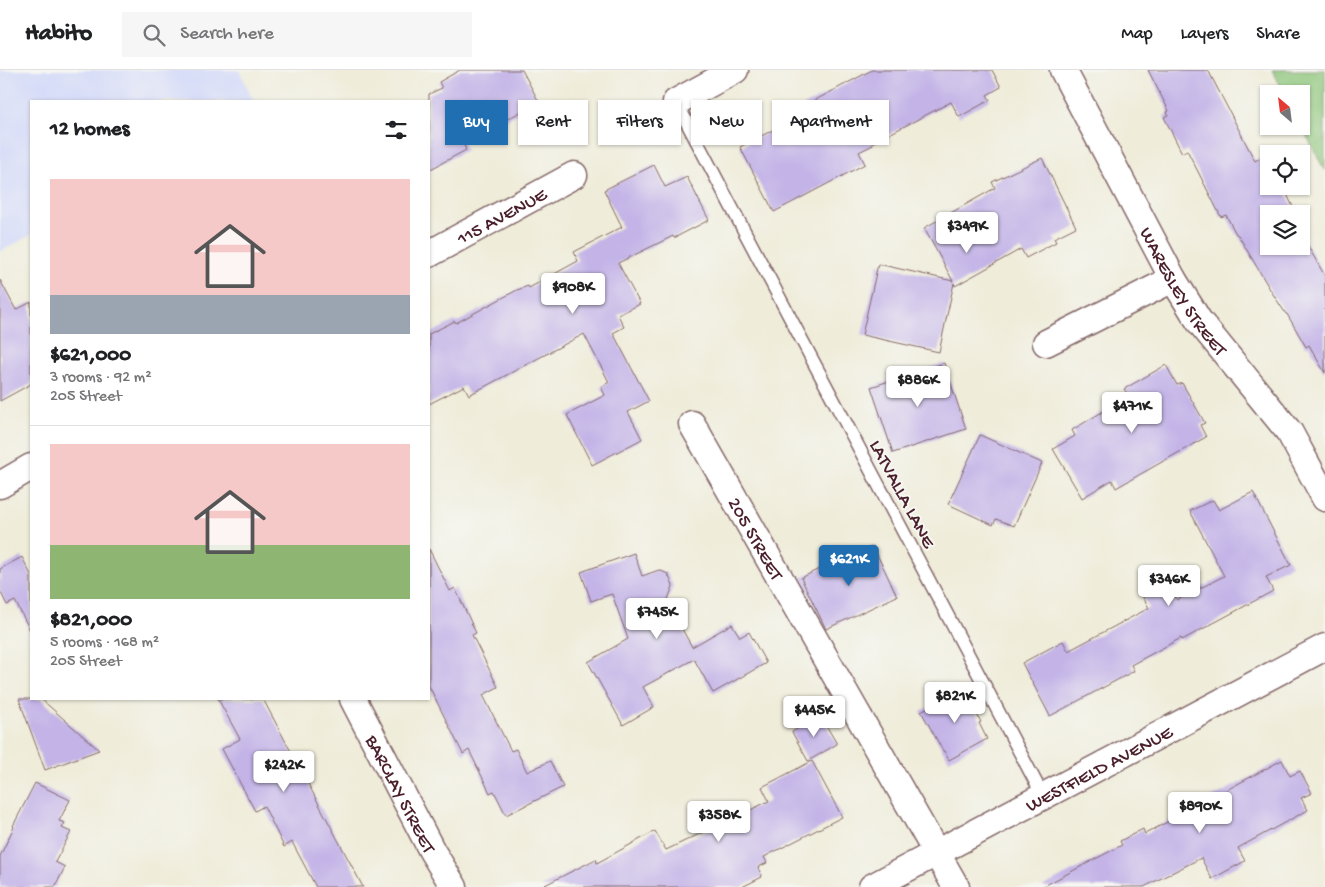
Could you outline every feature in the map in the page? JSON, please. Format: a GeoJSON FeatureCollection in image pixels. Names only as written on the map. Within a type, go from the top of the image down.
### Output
{"type":"FeatureCollection","features":[{"type":"Feature","properties":{"kind":"street"},"geometry":{"type":"LineString","coordinates":[[680,100],[735,70]]}},
{"type":"Feature","properties":{"kind":"street","name":"WARESLEY STREET"},"geometry":{"type":"LineString","coordinates":[[1063,70],[1173,279],[1199,320],[1290,433],[1325,498]]}},
{"type":"Feature","properties":{"kind":"street","name":"115 AVENUE"},"geometry":{"type":"LineString","coordinates":[[430,253],[574,175]]}},
{"type":"Feature","properties":{"kind":"street"},"geometry":{"type":"LineString","coordinates":[[1046,343],[1173,279]]}},
{"type":"Feature","properties":{"kind":"street","name":"205 STREET"},"geometry":{"type":"LineString","coordinates":[[692,424],[956,887]]}},
{"type":"Feature","properties":{"kind":"street"},"geometry":{"type":"LineString","coordinates":[[0,485],[30,468]]}},
{"type":"Feature","properties":{"kind":"street","name":"WESTFIELD AVENUE"},"geometry":{"type":"LineString","coordinates":[[872,887],[1325,647]]}},
{"type":"Feature","properties":{"kind":"street","name":"BARCLAY STREET"},"geometry":{"type":"LineString","coordinates":[[354,700],[432,851],[454,887]]}},
{"type":"Feature","properties":{"kind":"lane","name":"LATVALLA LANE"},"geometry":{"type":"LineString","coordinates":[[681,111],[1043,796]]}},
{"type":"Feature","properties":{"kind":"shaded area"},"geometry":{"type":"Polygon","coordinates":[[[0,70],[239,70],[254,100],[30,100],[30,236],[0,252],[0,70]]]}},
{"type":"Feature","properties":{"kind":"green space"},"geometry":{"type":"Polygon","coordinates":[[[1272,70],[1325,70],[1325,171],[1306,135],[1310,135],[1310,85],[1280,85],[1272,70]]]}},
{"type":"Feature","properties":{"kind":"building"},"geometry":{"type":"Polygon","coordinates":[[[460,70],[522,70],[538,100],[518,100],[518,113],[508,119],[508,100],[445,100],[445,145],[464,145],[466,150],[430,169],[429,94],[442,88],[439,82],[460,70]]]}},
{"type":"Feature","properties":{"kind":"building"},"geometry":{"type":"Polygon","coordinates":[[[872,70],[992,70],[1001,87],[987,95],[990,100],[959,117],[951,102],[889,134],[889,100],[815,100],[872,70]]]}},
{"type":"Feature","properties":{"kind":"building"},"geometry":{"type":"Polygon","coordinates":[[[1148,70],[1208,70],[1255,161],[1260,158],[1260,195],[1287,195],[1292,205],[1260,205],[1260,255],[1310,255],[1310,250],[1325,276],[1325,373],[1309,345],[1306,347],[1226,215],[1221,217],[1187,150],[1182,153],[1164,117],[1168,115],[1167,112],[1169,111],[1148,70]]]}},
{"type":"Feature","properties":{"kind":"building"},"geometry":{"type":"Polygon","coordinates":[[[772,131],[772,145],[873,145],[859,152],[865,164],[774,212],[740,147],[744,145],[762,145],[762,136],[772,131]]]}},
{"type":"Feature","properties":{"kind":"building"},"geometry":{"type":"Polygon","coordinates":[[[1042,158],[1076,227],[1054,238],[1056,242],[1026,258],[1021,249],[955,286],[954,283],[939,352],[862,335],[878,264],[953,281],[924,228],[995,188],[992,182],[1042,158]]]}},
{"type":"Feature","properties":{"kind":"building"},"geometry":{"type":"Polygon","coordinates":[[[654,165],[665,187],[687,177],[709,220],[618,263],[640,304],[618,315],[624,327],[613,333],[649,401],[628,412],[642,439],[592,465],[567,415],[605,395],[601,387],[609,382],[584,334],[469,395],[464,386],[430,403],[430,334],[455,321],[456,323],[517,290],[528,286],[529,288],[578,261],[574,252],[622,227],[604,190],[654,165]]]}},
{"type":"Feature","properties":{"kind":"building"},"geometry":{"type":"Polygon","coordinates":[[[0,280],[16,310],[30,303],[30,385],[0,401],[0,280]]]}},
{"type":"Feature","properties":{"kind":"building"},"geometry":{"type":"Polygon","coordinates":[[[944,363],[966,429],[893,453],[871,387],[944,363]]]}},
{"type":"Feature","properties":{"kind":"building"},"geometry":{"type":"Polygon","coordinates":[[[1166,365],[1177,385],[1182,383],[1205,423],[1200,425],[1206,437],[1116,488],[1112,480],[1082,498],[1053,449],[1075,436],[1072,430],[1129,396],[1124,389],[1166,365]]]}},
{"type":"Feature","properties":{"kind":"building"},"geometry":{"type":"Polygon","coordinates":[[[980,435],[1042,463],[1014,526],[996,519],[993,525],[948,504],[980,435]]]}},
{"type":"Feature","properties":{"kind":"building"},"geometry":{"type":"Polygon","coordinates":[[[1253,492],[1291,565],[1266,577],[1273,591],[1131,665],[1134,671],[1050,716],[1022,663],[1063,641],[1068,651],[1149,608],[1139,590],[1165,576],[1177,600],[1224,576],[1190,511],[1213,500],[1219,510],[1253,492]]]}},
{"type":"Feature","properties":{"kind":"building"},"geometry":{"type":"Polygon","coordinates":[[[873,546],[897,596],[826,629],[801,578],[827,565],[828,568],[873,546]]]}},
{"type":"Feature","properties":{"kind":"building"},"geometry":{"type":"Polygon","coordinates":[[[430,551],[450,591],[455,588],[476,633],[472,635],[498,687],[483,695],[511,751],[516,749],[527,772],[550,761],[563,787],[506,815],[494,791],[490,793],[469,750],[463,754],[430,688],[430,551]]]}},
{"type":"Feature","properties":{"kind":"building"},"geometry":{"type":"Polygon","coordinates":[[[634,553],[642,576],[659,570],[668,574],[673,586],[667,602],[692,647],[732,624],[740,637],[749,632],[766,663],[713,693],[694,659],[643,687],[654,707],[623,725],[588,662],[628,639],[612,594],[591,601],[581,572],[634,553]]]}},
{"type":"Feature","properties":{"kind":"building"},"geometry":{"type":"Polygon","coordinates":[[[22,557],[30,573],[30,630],[15,601],[7,605],[0,591],[0,569],[22,557]]]}},
{"type":"Feature","properties":{"kind":"building"},"geometry":{"type":"Polygon","coordinates":[[[963,689],[981,722],[979,723],[987,739],[949,760],[921,711],[963,689]]]}},
{"type":"Feature","properties":{"kind":"building"},"geometry":{"type":"Polygon","coordinates":[[[19,699],[42,700],[99,750],[45,770],[19,699]]]}},
{"type":"Feature","properties":{"kind":"building"},"geometry":{"type":"Polygon","coordinates":[[[219,700],[264,700],[363,887],[316,887],[292,842],[284,847],[264,806],[255,811],[222,749],[240,739],[219,700]]]}},
{"type":"Feature","properties":{"kind":"building"},"geometry":{"type":"Polygon","coordinates":[[[820,715],[837,744],[808,761],[792,732],[820,715]]]}},
{"type":"Feature","properties":{"kind":"building"},"geometry":{"type":"Polygon","coordinates":[[[1282,760],[1290,776],[1300,771],[1312,793],[1301,798],[1308,810],[1238,848],[1245,861],[1212,879],[1201,858],[1144,887],[1042,887],[1122,845],[1120,841],[1143,829],[1145,834],[1282,760]]]}},
{"type":"Feature","properties":{"kind":"building"},"geometry":{"type":"Polygon","coordinates":[[[812,761],[842,817],[764,857],[767,863],[758,867],[762,877],[742,887],[541,887],[596,859],[597,863],[655,831],[666,850],[769,801],[762,787],[812,761]]]}},
{"type":"Feature","properties":{"kind":"building"},"geometry":{"type":"Polygon","coordinates":[[[35,783],[70,800],[59,821],[65,823],[62,828],[71,832],[55,862],[65,867],[55,887],[0,887],[0,856],[35,783]]]}}]}
